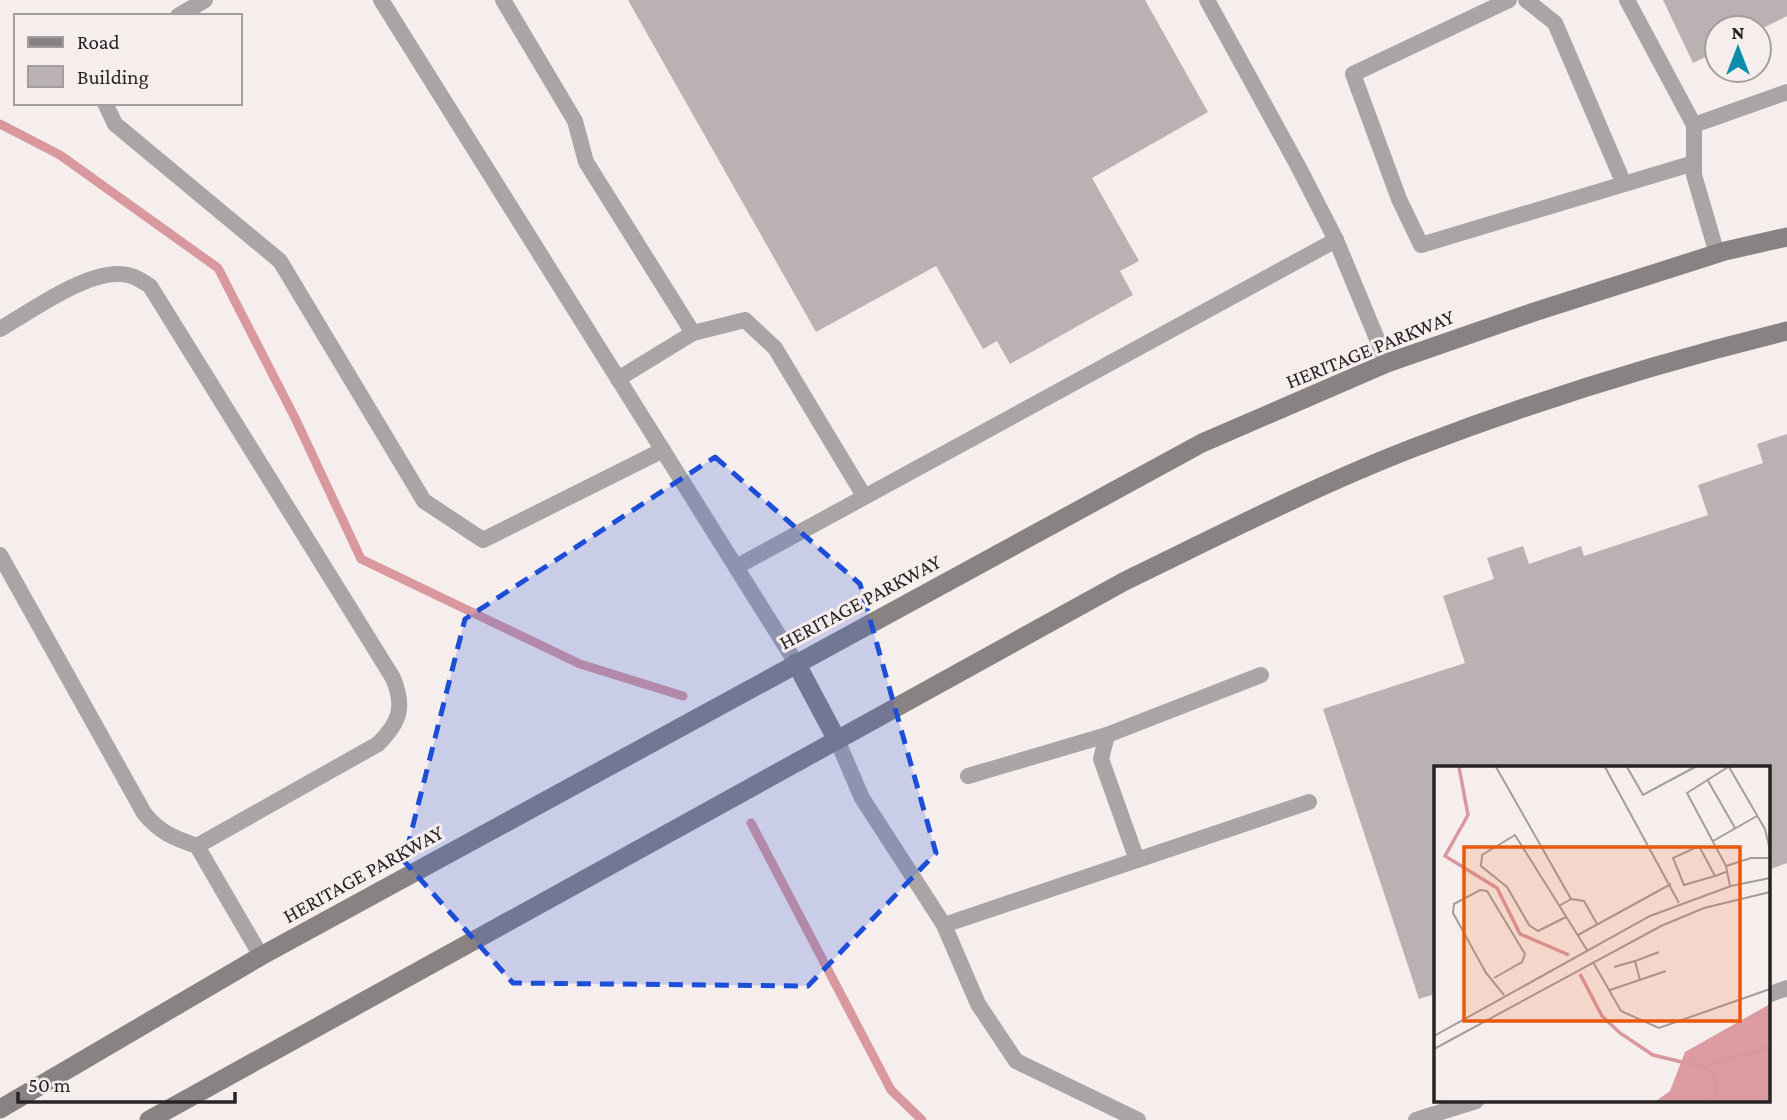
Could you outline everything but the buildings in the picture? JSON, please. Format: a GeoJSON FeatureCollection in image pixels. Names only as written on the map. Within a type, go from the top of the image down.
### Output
{"type":"FeatureCollection","features":[{"type":"Feature","properties":{"kind":"main road","name":"HERITAGE PARKWAY"},"geometry":{"type":"LineString","coordinates":[[0,1109],[261,956],[1202,443],[1387,363],[1534,312],[1717,254],[1787,237]]}},
{"type":"Feature","properties":{"kind":"main road"},"geometry":{"type":"LineString","coordinates":[[149,1120],[1125,582],[1274,508],[1374,465],[1553,396],[1724,346],[1787,331]]}},
{"type":"Feature","properties":{"kind":"main road"},"geometry":{"type":"LineString","coordinates":[[796,663],[836,740]]}},
{"type":"Feature","properties":{"kind":"lane"},"geometry":{"type":"LineString","coordinates":[[181,14],[205,0]]}},
{"type":"Feature","properties":{"kind":"lane"},"geometry":{"type":"LineString","coordinates":[[381,0],[796,663]]}},
{"type":"Feature","properties":{"kind":"lane"},"geometry":{"type":"LineString","coordinates":[[503,0],[575,121],[586,162],[693,333]]}},
{"type":"Feature","properties":{"kind":"lane"},"geometry":{"type":"LineString","coordinates":[[1207,0],[1336,240],[1387,363]]}},
{"type":"Feature","properties":{"kind":"lane"},"geometry":{"type":"LineString","coordinates":[[1509,0],[1353,74],[1399,199],[1421,245],[1694,163]]}},
{"type":"Feature","properties":{"kind":"lane"},"geometry":{"type":"LineString","coordinates":[[1526,0],[1555,23],[1624,184]]}},
{"type":"Feature","properties":{"kind":"lane"},"geometry":{"type":"LineString","coordinates":[[1628,0],[1694,125],[1694,175],[1717,254]]}},
{"type":"Feature","properties":{"kind":"lane"},"geometry":{"type":"LineString","coordinates":[[1694,125],[1787,92]]}},
{"type":"Feature","properties":{"kind":"lane"},"geometry":{"type":"LineString","coordinates":[[106,105],[115,124],[280,261],[424,501],[483,540],[663,450]]}},
{"type":"Feature","properties":{"kind":"lane"},"geometry":{"type":"LineString","coordinates":[[736,567],[1336,240]]}},
{"type":"Feature","properties":{"kind":"lane"},"geometry":{"type":"LineString","coordinates":[[0,329],[87,279],[121,274],[136,277],[150,286],[400,693],[400,710],[392,730],[378,744],[197,846]]}},
{"type":"Feature","properties":{"kind":"lane"},"geometry":{"type":"LineString","coordinates":[[618,379],[693,333],[745,320],[775,348],[864,496]]}},
{"type":"Feature","properties":{"kind":"lane"},"geometry":{"type":"LineString","coordinates":[[0,555],[144,813],[156,828],[173,838],[197,846],[261,956]]}},
{"type":"Feature","properties":{"kind":"lane"},"geometry":{"type":"LineString","coordinates":[[968,776],[1107,735],[1261,675]]}},
{"type":"Feature","properties":{"kind":"lane"},"geometry":{"type":"LineString","coordinates":[[1107,735],[1101,760],[1137,860]]}},
{"type":"Feature","properties":{"kind":"lane"},"geometry":{"type":"LineString","coordinates":[[836,740],[862,798],[944,925],[978,1004],[1016,1062],[1138,1120]]}},
{"type":"Feature","properties":{"kind":"lane"},"geometry":{"type":"LineString","coordinates":[[944,925],[1309,802]]}},
{"type":"Feature","properties":{"kind":"lane"},"geometry":{"type":"LineString","coordinates":[[1770,994],[1787,988]]}},
{"type":"Feature","properties":{"kind":"lane"},"geometry":{"type":"LineString","coordinates":[[1416,1120],[1473,1102]]}},
{"type":"Feature","properties":{"kind":"highlighted area"},"geometry":{"type":"Polygon","coordinates":[[[715,457],[860,584],[936,853],[808,986],[513,983],[404,861],[465,619],[715,457]]]}},
{"type":"Feature","properties":{"kind":"waterway"},"geometry":{"type":"LineString","coordinates":[[0,124],[60,155],[218,268],[296,420],[361,559],[580,664],[683,696]]}},
{"type":"Feature","properties":{"kind":"waterway"},"geometry":{"type":"LineString","coordinates":[[751,823],[891,1090],[922,1120]]}}]}
